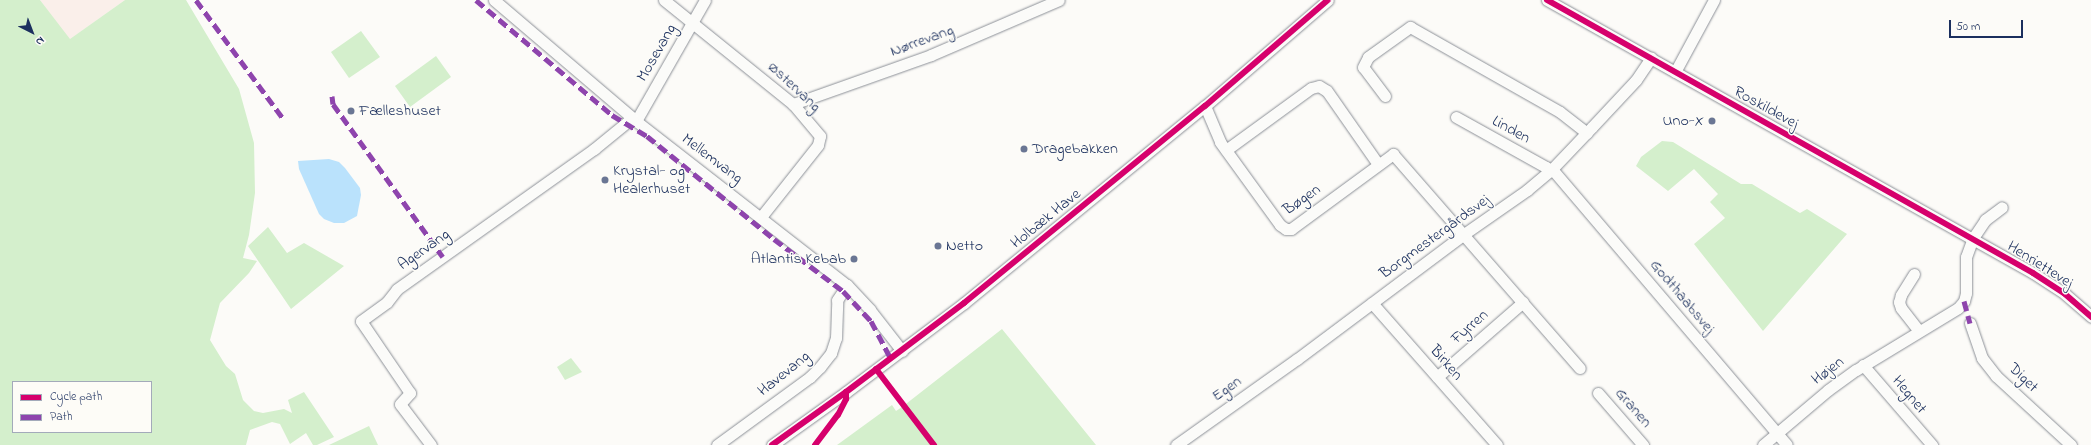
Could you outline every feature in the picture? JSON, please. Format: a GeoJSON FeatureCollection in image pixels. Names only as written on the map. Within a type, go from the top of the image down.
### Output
{"type":"FeatureCollection","features":[{"type":"Feature","properties":{"kind":"street","name":"Mellemvang"},"geometry":{"type":"LineString","coordinates":[[494,0],[634,120],[847,285],[870,310],[902,351]]}},
{"type":"Feature","properties":{"kind":"street","name":"Østervang"},"geometry":{"type":"LineString","coordinates":[[664,0],[793,104],[820,136],[821,140],[761,217]]}},
{"type":"Feature","properties":{"kind":"street","name":"Mosevang"},"geometry":{"type":"LineString","coordinates":[[634,120],[705,0]]}},
{"type":"Feature","properties":{"kind":"street","name":"Nørrevang"},"geometry":{"type":"LineString","coordinates":[[793,104],[932,55],[1058,0]]}},
{"type":"Feature","properties":{"kind":"street","name":"Holbæk Have"},"geometry":{"type":"LineString","coordinates":[[772,445],[902,351],[969,299],[1205,106],[1328,0]]}},
{"type":"Feature","properties":{"kind":"street","name":"Roskildevej"},"geometry":{"type":"LineString","coordinates":[[1547,0],[1973,238]]}},
{"type":"Feature","properties":{"kind":"street"},"geometry":{"type":"LineString","coordinates":[[1675,72],[1714,0]]}},
{"type":"Feature","properties":{"kind":"street"},"geometry":{"type":"LineString","coordinates":[[1385,96],[1363,67],[1368,57],[1410,27],[1560,112],[1587,133]]}},
{"type":"Feature","properties":{"kind":"street","name":"Borgmestergårdsvej"},"geometry":{"type":"LineString","coordinates":[[1297,359],[1464,234],[1527,190],[1551,170],[1636,80],[1651,58]]}},
{"type":"Feature","properties":{"kind":"street"},"geometry":{"type":"LineString","coordinates":[[1226,150],[1311,88],[1319,86],[1327,92],[1378,164]]}},
{"type":"Feature","properties":{"kind":"street","name":"Bøgen"},"geometry":{"type":"LineString","coordinates":[[1205,106],[1216,134],[1226,150],[1280,225],[1288,229],[1393,154],[1464,234]]}},
{"type":"Feature","properties":{"kind":"street","name":"Linden"},"geometry":{"type":"LineString","coordinates":[[1456,117],[1551,170]]}},
{"type":"Feature","properties":{"kind":"street","name":"Agervang"},"geometry":{"type":"LineString","coordinates":[[431,445],[400,404],[410,393],[361,321],[387,302],[397,289],[634,120]]}},
{"type":"Feature","properties":{"kind":"street","name":"Godthaabsvej"},"geometry":{"type":"LineString","coordinates":[[1551,170],[1787,445]]}},
{"type":"Feature","properties":{"kind":"street","name":"Højen"},"geometry":{"type":"LineString","coordinates":[[1763,445],[1828,390],[1863,364],[1956,310],[1964,301],[1966,293],[1966,257],[1973,238],[1985,220],[2002,207]]}},
{"type":"Feature","properties":{"kind":"street"},"geometry":{"type":"LineString","coordinates":[[1464,234],[1580,368]]}},
{"type":"Feature","properties":{"kind":"street","name":"Henriettevej"},"geometry":{"type":"LineString","coordinates":[[1973,238],[2033,273],[2065,294],[2091,317]]}},
{"type":"Feature","properties":{"kind":"street"},"geometry":{"type":"LineString","coordinates":[[1914,274],[1901,295],[1899,302],[1901,308],[1919,331]]}},
{"type":"Feature","properties":{"kind":"street","name":"Havevang"},"geometry":{"type":"LineString","coordinates":[[717,445],[810,377],[820,367],[831,353],[836,338],[837,300],[847,285]]}},
{"type":"Feature","properties":{"kind":"street","name":"Fyrren"},"geometry":{"type":"LineString","coordinates":[[1437,377],[1523,302]]}},
{"type":"Feature","properties":{"kind":"street","name":"Birken"},"geometry":{"type":"LineString","coordinates":[[1372,303],[1497,445]]}},
{"type":"Feature","properties":{"kind":"street","name":"Diget"},"geometry":{"type":"LineString","coordinates":[[1970,323],[1982,358],[1996,376],[2071,445]]}},
{"type":"Feature","properties":{"kind":"street","name":"Egen"},"geometry":{"type":"LineString","coordinates":[[1176,445],[1297,359]]}},
{"type":"Feature","properties":{"kind":"street","name":"Hegnet"},"geometry":{"type":"LineString","coordinates":[[1863,364],[1932,445]]}},
{"type":"Feature","properties":{"kind":"street","name":"Granen"},"geometry":{"type":"LineString","coordinates":[[1598,392],[1643,445]]}},
{"type":"Feature","properties":{"kind":"shaded area"},"geometry":{"type":"Polygon","coordinates":[[[40,0],[125,0],[69,40],[40,0]]]}},
{"type":"Feature","properties":{"kind":"green space"},"geometry":{"type":"Polygon","coordinates":[[[0,0],[40,0],[70,39],[125,0],[186,0],[239,89],[254,143],[255,193],[249,235],[243,258],[257,261],[249,273],[220,303],[210,340],[226,366],[235,374],[243,400],[254,411],[263,413],[284,409],[292,413],[288,400],[304,392],[334,437],[317,445],[313,445],[306,433],[290,444],[280,424],[272,422],[250,430],[246,445],[0,445],[0,0]]]}},
{"type":"Feature","properties":{"kind":"green space"},"geometry":{"type":"Polygon","coordinates":[[[361,31],[380,57],[349,78],[331,52],[361,31]]]}},
{"type":"Feature","properties":{"kind":"green space"},"geometry":{"type":"Polygon","coordinates":[[[436,56],[451,77],[410,107],[395,86],[436,56]]]}},
{"type":"Feature","properties":{"kind":"green space"},"geometry":{"type":"Polygon","coordinates":[[[1662,141],[1673,142],[1741,184],[1752,184],[1800,213],[1807,209],[1847,234],[1763,331],[1694,244],[1725,218],[1710,202],[1718,194],[1694,169],[1668,191],[1636,166],[1641,157],[1662,141]]]}},
{"type":"Feature","properties":{"kind":"green space"},"geometry":{"type":"Polygon","coordinates":[[[268,227],[287,253],[304,243],[344,266],[291,309],[248,246],[268,227]]]}},
{"type":"Feature","properties":{"kind":"green space"},"geometry":{"type":"Polygon","coordinates":[[[1002,329],[1096,445],[837,445],[892,405],[896,411],[902,407],[1002,329]]]}},
{"type":"Feature","properties":{"kind":"green space"},"geometry":{"type":"Polygon","coordinates":[[[571,358],[582,372],[565,380],[557,367],[571,358]]]}},
{"type":"Feature","properties":{"kind":"green space"},"geometry":{"type":"Polygon","coordinates":[[[369,426],[378,445],[329,445],[369,426]]]}},
{"type":"Feature","properties":{"kind":"water"},"geometry":{"type":"Polygon","coordinates":[[[329,159],[339,162],[360,188],[361,195],[357,216],[344,223],[334,223],[324,219],[319,214],[299,169],[298,161],[329,159]]]}},
{"type":"Feature","properties":{"kind":"marked path"},"geometry":{"type":"LineString","coordinates":[[196,0],[284,120]]}},
{"type":"Feature","properties":{"kind":"marked path"},"geometry":{"type":"LineString","coordinates":[[476,0],[612,115],[647,136],[774,239],[843,291],[871,321],[891,359]]}},
{"type":"Feature","properties":{"kind":"marked path"},"geometry":{"type":"LineString","coordinates":[[332,96],[333,104],[443,257]]}},
{"type":"Feature","properties":{"kind":"marked path"},"geometry":{"type":"LineString","coordinates":[[1964,301],[1970,323]]}},
{"type":"Feature","properties":{"kind":"cycle path"},"geometry":{"type":"LineString","coordinates":[[772,445],[846,392],[964,303],[1205,106],[1328,0]]}},
{"type":"Feature","properties":{"kind":"cycle path"},"geometry":{"type":"LineString","coordinates":[[1547,0],[2033,273],[2065,294],[2091,317]]}},
{"type":"Feature","properties":{"kind":"cycle path"},"geometry":{"type":"LineString","coordinates":[[876,369],[934,445]]}},
{"type":"Feature","properties":{"kind":"cycle path"},"geometry":{"type":"LineString","coordinates":[[815,445],[838,415],[846,399],[846,392]]}},
{"type":"Feature","properties":{"kind":"place","name":"Fælleshuset"},"geometry":{"type":"Point","coordinates":[351,111]}},
{"type":"Feature","properties":{"kind":"place","name":"Uno-X"},"geometry":{"type":"Point","coordinates":[1712,121]}},
{"type":"Feature","properties":{"kind":"place","name":"Dragebakken"},"geometry":{"type":"Point","coordinates":[1024,149]}},
{"type":"Feature","properties":{"kind":"place","name":"Krystal- og Healerhuset"},"geometry":{"type":"Point","coordinates":[605,180]}},
{"type":"Feature","properties":{"kind":"place","name":"Netto"},"geometry":{"type":"Point","coordinates":[938,246]}},
{"type":"Feature","properties":{"kind":"place","name":"Atlantis Kebab"},"geometry":{"type":"Point","coordinates":[854,259]}}]}
